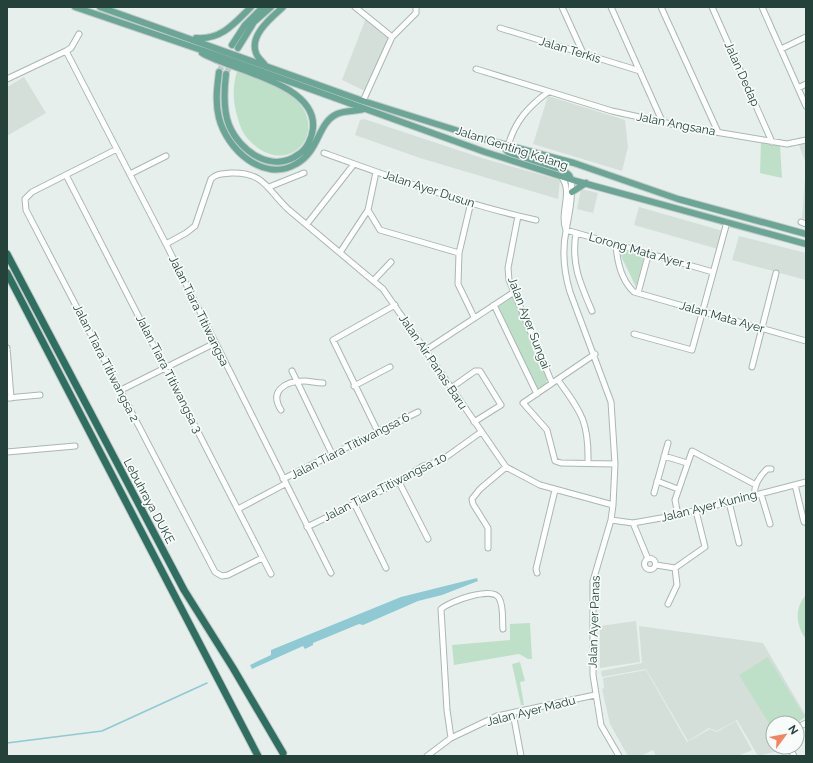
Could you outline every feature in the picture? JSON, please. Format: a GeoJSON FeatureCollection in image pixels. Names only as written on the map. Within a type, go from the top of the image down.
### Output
{"type":"FeatureCollection","features":[{"type":"Feature","properties":{"kind":"highway","name":"Lebuhraya DUKE"},"geometry":{"type":"LineString","coordinates":[[7,254],[184,590],[234,668],[283,753]]}},
{"type":"Feature","properties":{"kind":"highway","name":"Lebuhraya DUKE"},"geometry":{"type":"LineString","coordinates":[[7,273],[258,756]]}},
{"type":"Feature","properties":{"kind":"main road"},"geometry":{"type":"LineString","coordinates":[[75,7],[194,49],[216,60],[284,88],[299,97],[309,109],[313,126],[310,140],[302,152],[290,160],[270,162],[254,156],[244,148],[234,134],[226,115],[224,91],[226,74]]}},
{"type":"Feature","properties":{"kind":"main road"},"geometry":{"type":"LineString","coordinates":[[100,7],[186,38],[217,52]]}},
{"type":"Feature","properties":{"kind":"main road"},"geometry":{"type":"LineString","coordinates":[[186,38],[204,39],[224,33],[251,7]]}},
{"type":"Feature","properties":{"kind":"main road"},"geometry":{"type":"LineString","coordinates":[[263,7],[245,25],[235,46],[254,22],[271,7]]}},
{"type":"Feature","properties":{"kind":"main road"},"geometry":{"type":"LineString","coordinates":[[265,66],[255,52],[254,48],[256,36],[283,7]]}},
{"type":"Feature","properties":{"kind":"main road"},"geometry":{"type":"LineString","coordinates":[[194,49],[217,52]]}},
{"type":"Feature","properties":{"kind":"main road","name":"Jalan Genting Kelang"},"geometry":{"type":"LineString","coordinates":[[217,52],[265,66],[362,101],[501,144],[574,163],[678,199],[806,234]]}},
{"type":"Feature","properties":{"kind":"main road","name":"Jalan Genting Kelang"},"geometry":{"type":"LineString","coordinates":[[217,52],[364,109],[561,176],[806,244]]}},
{"type":"Feature","properties":{"kind":"main road"},"geometry":{"type":"LineString","coordinates":[[219,72],[216,91],[217,105],[223,129],[238,151],[260,167],[283,169],[297,164],[312,151],[324,124],[332,116],[342,112],[364,109]]}},
{"type":"Feature","properties":{"kind":"main road"},"geometry":{"type":"LineString","coordinates":[[501,144],[508,152],[562,170],[569,174],[571,179]]}},
{"type":"Feature","properties":{"kind":"main road"},"geometry":{"type":"LineString","coordinates":[[572,192],[586,183]]}},
{"type":"Feature","properties":{"kind":"street"},"geometry":{"type":"LineString","coordinates":[[355,7],[392,37]]}},
{"type":"Feature","properties":{"kind":"street"},"geometry":{"type":"LineString","coordinates":[[362,101],[392,37],[416,13],[416,7]]}},
{"type":"Feature","properties":{"kind":"street"},"geometry":{"type":"LineString","coordinates":[[562,7],[583,54]]}},
{"type":"Feature","properties":{"kind":"street"},"geometry":{"type":"LineString","coordinates":[[611,7],[662,121]]}},
{"type":"Feature","properties":{"kind":"street"},"geometry":{"type":"LineString","coordinates":[[661,7],[718,132]]}},
{"type":"Feature","properties":{"kind":"street","name":"Jalan Dedap"},"geometry":{"type":"LineString","coordinates":[[712,7],[772,142]]}},
{"type":"Feature","properties":{"kind":"street"},"geometry":{"type":"LineString","coordinates":[[762,7],[806,106]]}},
{"type":"Feature","properties":{"kind":"street","name":"Jalan Terkis"},"geometry":{"type":"LineString","coordinates":[[500,28],[640,70]]}},
{"type":"Feature","properties":{"kind":"street"},"geometry":{"type":"LineString","coordinates":[[7,79],[71,48],[79,34]]}},
{"type":"Feature","properties":{"kind":"street"},"geometry":{"type":"LineString","coordinates":[[781,49],[806,37]]}},
{"type":"Feature","properties":{"kind":"street","name":"Jalan Tiara Titiwangsa"},"geometry":{"type":"LineString","coordinates":[[66,51],[166,244],[331,573]]}},
{"type":"Feature","properties":{"kind":"street","name":"Jalan Angsana"},"geometry":{"type":"LineString","coordinates":[[476,69],[612,111],[772,142],[787,144],[806,140]]}},
{"type":"Feature","properties":{"kind":"street"},"geometry":{"type":"LineString","coordinates":[[798,88],[806,84]]}},
{"type":"Feature","properties":{"kind":"street"},"geometry":{"type":"LineString","coordinates":[[508,146],[512,131],[518,120],[528,107],[548,92]]}},
{"type":"Feature","properties":{"kind":"street","name":"Jalan Tiara Titiwangsa 2"},"geometry":{"type":"LineString","coordinates":[[116,149],[28,195],[24,204],[215,572],[222,576],[228,575],[262,558]]}},
{"type":"Feature","properties":{"kind":"street","name":"Jalan Ayer Dusun"},"geometry":{"type":"LineString","coordinates":[[324,153],[376,172],[470,202],[536,220]]}},
{"type":"Feature","properties":{"kind":"street"},"geometry":{"type":"LineString","coordinates":[[130,174],[166,156]]}},
{"type":"Feature","properties":{"kind":"street"},"geometry":{"type":"LineString","coordinates":[[307,224],[354,164]]}},
{"type":"Feature","properties":{"kind":"street"},"geometry":{"type":"LineString","coordinates":[[341,251],[368,210],[376,172]]}},
{"type":"Feature","properties":{"kind":"street","name":"Jalan Air Panas Baru"},"geometry":{"type":"LineString","coordinates":[[166,244],[186,233],[195,226],[211,179],[214,176],[219,174],[245,173],[254,176],[269,187],[278,200],[341,251],[384,289],[474,422],[506,466],[529,481],[555,490],[613,505]]}},
{"type":"Feature","properties":{"kind":"street"},"geometry":{"type":"LineString","coordinates":[[269,187],[304,173]]}},
{"type":"Feature","properties":{"kind":"street","name":"Jalan Tiara Titiwangsa 3"},"geometry":{"type":"LineString","coordinates":[[66,175],[166,367],[271,574]]}},
{"type":"Feature","properties":{"kind":"street","name":"Jalan Ayer Panas"},"geometry":{"type":"LineString","coordinates":[[561,176],[568,190],[563,223],[566,230]]}},
{"type":"Feature","properties":{"kind":"street","name":"Jalan Ayer Panas"},"geometry":{"type":"LineString","coordinates":[[571,179],[572,192],[566,230],[565,274],[570,292],[611,402],[615,464],[613,505],[611,520],[593,581],[593,675],[601,725],[619,756]]}},
{"type":"Feature","properties":{"kind":"street"},"geometry":{"type":"LineString","coordinates":[[470,202],[460,253],[458,284],[474,317]]}},
{"type":"Feature","properties":{"kind":"street"},"geometry":{"type":"LineString","coordinates":[[368,210],[380,230],[460,253]]}},
{"type":"Feature","properties":{"kind":"street","name":"Jalan Ayer Sungai"},"geometry":{"type":"LineString","coordinates":[[518,216],[508,268],[509,280],[552,383]]}},
{"type":"Feature","properties":{"kind":"street"},"geometry":{"type":"LineString","coordinates":[[634,334],[692,350],[727,222]]}},
{"type":"Feature","properties":{"kind":"street","name":"Lorong Mata Ayer 1"},"geometry":{"type":"LineString","coordinates":[[566,230],[649,252],[713,272]]}},
{"type":"Feature","properties":{"kind":"street"},"geometry":{"type":"LineString","coordinates":[[576,233],[573,250],[575,266],[592,311]]}},
{"type":"Feature","properties":{"kind":"street"},"geometry":{"type":"LineString","coordinates":[[616,244],[621,270],[629,286],[638,293],[649,252]]}},
{"type":"Feature","properties":{"kind":"street"},"geometry":{"type":"LineString","coordinates":[[374,280],[391,262]]}},
{"type":"Feature","properties":{"kind":"street"},"geometry":{"type":"LineString","coordinates":[[752,367],[776,273]]}},
{"type":"Feature","properties":{"kind":"street"},"geometry":{"type":"LineString","coordinates":[[426,350],[514,292]]}},
{"type":"Feature","properties":{"kind":"street","name":"Jalan Mata Ayer"},"geometry":{"type":"LineString","coordinates":[[638,293],[806,341]]}},
{"type":"Feature","properties":{"kind":"street"},"geometry":{"type":"LineString","coordinates":[[378,432],[354,386],[333,340],[395,305]]}},
{"type":"Feature","properties":{"kind":"street"},"geometry":{"type":"LineString","coordinates":[[494,305],[537,394]]}},
{"type":"Feature","properties":{"kind":"street"},"geometry":{"type":"LineString","coordinates":[[121,390],[215,343]]}},
{"type":"Feature","properties":{"kind":"street"},"geometry":{"type":"LineString","coordinates":[[7,348],[9,398],[40,395]]}},
{"type":"Feature","properties":{"kind":"street"},"geometry":{"type":"LineString","coordinates":[[594,354],[523,403],[547,430],[555,461],[561,463],[615,464]]}},
{"type":"Feature","properties":{"kind":"street"},"geometry":{"type":"LineString","coordinates":[[354,386],[390,367]]}},
{"type":"Feature","properties":{"kind":"street"},"geometry":{"type":"LineString","coordinates":[[292,371],[332,454]]}},
{"type":"Feature","properties":{"kind":"street"},"geometry":{"type":"LineString","coordinates":[[451,388],[475,371],[480,371],[501,402],[501,405],[474,422]]}},
{"type":"Feature","properties":{"kind":"street"},"geometry":{"type":"LineString","coordinates":[[558,380],[580,411],[586,426],[588,463]]}},
{"type":"Feature","properties":{"kind":"street"},"geometry":{"type":"LineString","coordinates":[[281,410],[277,403],[276,393],[286,385],[298,382],[323,383]]}},
{"type":"Feature","properties":{"kind":"street","name":"Jalan Tiara Titiwangsa 6"},"geometry":{"type":"LineString","coordinates":[[238,508],[332,454],[418,412]]}},
{"type":"Feature","properties":{"kind":"street","name":"Jalan Tiara Titiwangsa 10"},"geometry":{"type":"LineString","coordinates":[[307,527],[399,482],[423,466],[442,460],[481,432]]}},
{"type":"Feature","properties":{"kind":"street"},"geometry":{"type":"LineString","coordinates":[[654,493],[656,481],[668,443]]}},
{"type":"Feature","properties":{"kind":"street"},"geometry":{"type":"LineString","coordinates":[[7,452],[75,446]]}},
{"type":"Feature","properties":{"kind":"street"},"geometry":{"type":"LineString","coordinates":[[678,515],[675,500],[690,452],[694,452],[756,485]]}},
{"type":"Feature","properties":{"kind":"street"},"geometry":{"type":"LineString","coordinates":[[664,456],[687,463]]}},
{"type":"Feature","properties":{"kind":"street"},"geometry":{"type":"LineString","coordinates":[[488,548],[488,528],[472,504],[472,499],[477,492],[506,466]]}},
{"type":"Feature","properties":{"kind":"street"},"geometry":{"type":"LineString","coordinates":[[755,496],[756,485],[766,469],[771,469]]}},
{"type":"Feature","properties":{"kind":"street"},"geometry":{"type":"LineString","coordinates":[[656,481],[678,489]]}},
{"type":"Feature","properties":{"kind":"street"},"geometry":{"type":"LineString","coordinates":[[399,482],[428,538]]}},
{"type":"Feature","properties":{"kind":"street","name":"Jalan Ayer Kuning"},"geometry":{"type":"LineString","coordinates":[[611,520],[633,523],[678,515],[806,482]]}},
{"type":"Feature","properties":{"kind":"street"},"geometry":{"type":"LineString","coordinates":[[795,485],[805,522]]}},
{"type":"Feature","properties":{"kind":"street"},"geometry":{"type":"LineString","coordinates":[[537,573],[536,569],[555,490]]}},
{"type":"Feature","properties":{"kind":"street"},"geometry":{"type":"LineString","coordinates":[[761,494],[770,524]]}},
{"type":"Feature","properties":{"kind":"street"},"geometry":{"type":"LineString","coordinates":[[729,502],[739,543]]}},
{"type":"Feature","properties":{"kind":"street"},"geometry":{"type":"LineString","coordinates":[[354,503],[386,568]]}},
{"type":"Feature","properties":{"kind":"street"},"geometry":{"type":"LineString","coordinates":[[656,565],[675,568],[705,547],[696,511]]}},
{"type":"Feature","properties":{"kind":"street"},"geometry":{"type":"LineString","coordinates":[[633,523],[648,559]]}},
{"type":"Feature","properties":{"kind":"street"},"geometry":{"type":"LineString","coordinates":[[648,559],[644,563],[646,568],[652,569],[656,565]]}},
{"type":"Feature","properties":{"kind":"street"},"geometry":{"type":"LineString","coordinates":[[648,559],[653,559],[656,565]]}},
{"type":"Feature","properties":{"kind":"street"},"geometry":{"type":"LineString","coordinates":[[668,604],[677,585],[675,568]]}},
{"type":"Feature","properties":{"kind":"street"},"geometry":{"type":"LineString","coordinates":[[451,738],[447,710],[442,609],[463,598],[481,594],[493,594],[498,597],[501,603],[503,629]]}},
{"type":"Feature","properties":{"kind":"street","name":"Jalan Ayer Madu"},"geometry":{"type":"LineString","coordinates":[[427,756],[451,738],[480,724],[513,713],[595,695]]}},
{"type":"Feature","properties":{"kind":"street"},"geometry":{"type":"LineString","coordinates":[[513,713],[521,756]]}},
{"type":"Feature","properties":{"kind":"shaded area"},"geometry":{"type":"Polygon","coordinates":[[[366,18],[389,37],[365,91],[342,80],[366,18]]]}},
{"type":"Feature","properties":{"kind":"shaded area"},"geometry":{"type":"Polygon","coordinates":[[[24,77],[46,113],[7,136],[7,87],[24,77]]]}},
{"type":"Feature","properties":{"kind":"shaded area"},"geometry":{"type":"Polygon","coordinates":[[[548,96],[625,120],[628,147],[622,171],[533,144],[548,96]]]}},
{"type":"Feature","properties":{"kind":"shaded area"},"geometry":{"type":"Polygon","coordinates":[[[364,119],[485,159],[560,180],[558,199],[420,158],[355,135],[360,120],[364,119]]]}},
{"type":"Feature","properties":{"kind":"shaded area"},"geometry":{"type":"Polygon","coordinates":[[[806,142],[806,164],[799,145],[806,142]]]}},
{"type":"Feature","properties":{"kind":"shaded area"},"geometry":{"type":"Polygon","coordinates":[[[806,164],[806,219],[802,218],[806,164]]]}},
{"type":"Feature","properties":{"kind":"shaded area"},"geometry":{"type":"Polygon","coordinates":[[[581,189],[598,193],[593,213],[577,209],[581,189]]]}},
{"type":"Feature","properties":{"kind":"shaded area"},"geometry":{"type":"Polygon","coordinates":[[[639,207],[723,231],[718,249],[634,225],[639,207]]]}},
{"type":"Feature","properties":{"kind":"shaded area"},"geometry":{"type":"Polygon","coordinates":[[[739,236],[806,253],[806,280],[732,260],[739,236]]]}},
{"type":"Feature","properties":{"kind":"shaded area"},"geometry":{"type":"Polygon","coordinates":[[[636,621],[640,662],[600,668],[600,626],[636,621]]]}},
{"type":"Feature","properties":{"kind":"shaded area"},"geometry":{"type":"Polygon","coordinates":[[[639,626],[763,643],[806,716],[765,715],[765,754],[758,756],[737,720],[717,731],[709,728],[688,741],[646,669],[602,677],[601,671],[642,663],[639,626]]]}},
{"type":"Feature","properties":{"kind":"shaded area"},"geometry":{"type":"Polygon","coordinates":[[[646,670],[687,742],[710,729],[717,732],[736,721],[752,750],[738,756],[656,756],[653,750],[641,756],[628,756],[610,724],[602,689],[604,688],[603,678],[646,670]]]}},
{"type":"Feature","properties":{"kind":"green space"},"geometry":{"type":"Polygon","coordinates":[[[237,71],[280,88],[292,96],[303,109],[308,122],[307,135],[302,145],[293,152],[281,155],[267,153],[253,144],[242,130],[236,113],[234,83],[237,71]]]}},
{"type":"Feature","properties":{"kind":"green space"},"geometry":{"type":"Polygon","coordinates":[[[761,141],[780,145],[782,178],[760,173],[761,141]]]}},
{"type":"Feature","properties":{"kind":"green space"},"geometry":{"type":"Polygon","coordinates":[[[626,251],[644,257],[636,287],[621,256],[622,252],[626,251]]]}},
{"type":"Feature","properties":{"kind":"green space"},"geometry":{"type":"Polygon","coordinates":[[[513,296],[547,379],[546,384],[540,389],[537,388],[497,305],[513,296]]]}},
{"type":"Feature","properties":{"kind":"green space"},"geometry":{"type":"Polygon","coordinates":[[[806,595],[806,639],[798,623],[798,611],[802,600],[806,595]]]}},
{"type":"Feature","properties":{"kind":"green space"},"geometry":{"type":"Polygon","coordinates":[[[530,623],[532,659],[528,659],[519,654],[454,665],[452,645],[510,640],[510,624],[530,623]]]}},
{"type":"Feature","properties":{"kind":"green space"},"geometry":{"type":"Polygon","coordinates":[[[768,657],[804,715],[765,715],[765,717],[739,675],[768,657]]]}},
{"type":"Feature","properties":{"kind":"green space"},"geometry":{"type":"Polygon","coordinates":[[[520,662],[525,681],[520,682],[524,705],[521,705],[512,664],[520,662]]]}},
{"type":"Feature","properties":{"kind":"water"},"geometry":{"type":"Polygon","coordinates":[[[477,578],[478,581],[442,595],[418,601],[363,625],[359,624],[313,643],[313,645],[305,649],[303,646],[252,669],[250,665],[271,655],[271,650],[401,597],[477,578]]]}},
{"type":"Feature","properties":{"kind":"waterway"},"geometry":{"type":"LineString","coordinates":[[7,743],[102,731],[207,683]]}},
{"type":"Feature","properties":{"kind":"tunnel"},"geometry":{"type":"LineString","coordinates":[[219,72],[232,45]]}},
{"type":"Feature","properties":{"kind":"tunnel"},"geometry":{"type":"LineString","coordinates":[[226,74],[238,48]]}}]}
